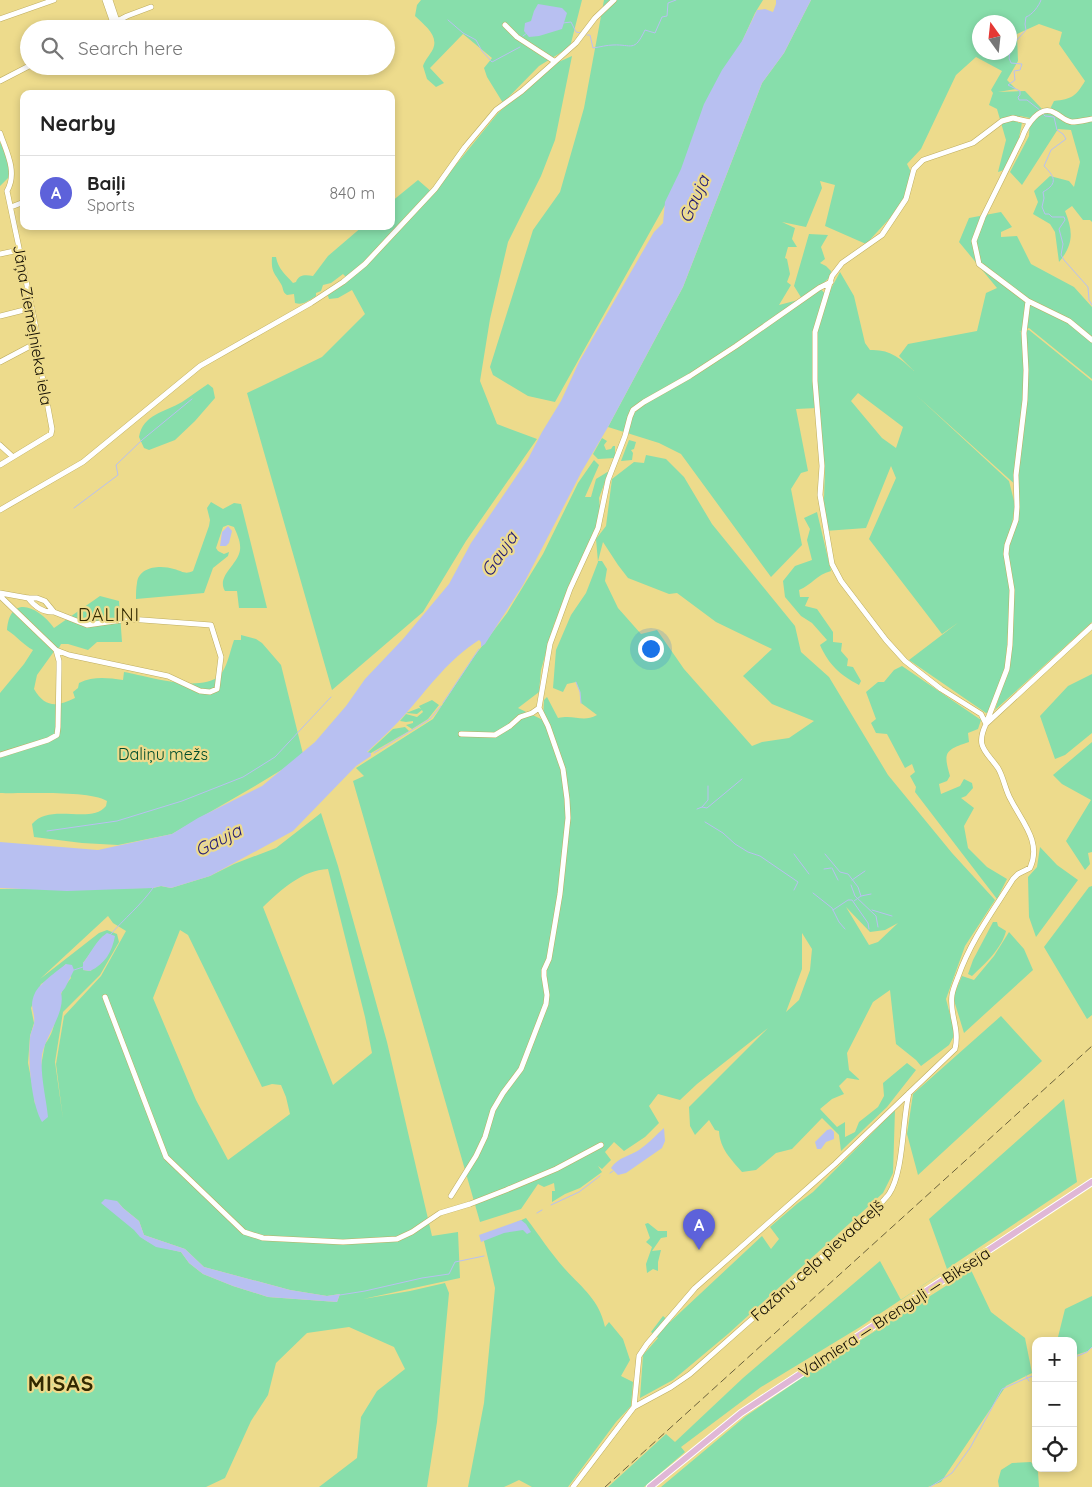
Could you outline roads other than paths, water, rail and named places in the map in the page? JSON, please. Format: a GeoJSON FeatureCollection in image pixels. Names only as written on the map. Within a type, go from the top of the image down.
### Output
{"type":"FeatureCollection","features":[{"type":"Feature","properties":{"kind":"main road","name":"Valmiera — Brenguļi — Bikseja"},"geometry":{"type":"LineString","coordinates":[[650,1487],[698,1446],[741,1413],[1092,1182]]}},
{"type":"Feature","properties":{"kind":"street"},"geometry":{"type":"LineString","coordinates":[[0,19],[54,0]]}},
{"type":"Feature","properties":{"kind":"street"},"geometry":{"type":"LineString","coordinates":[[105,0],[114,20]]}},
{"type":"Feature","properties":{"kind":"street"},"geometry":{"type":"LineString","coordinates":[[110,0],[115,20]]}},
{"type":"Feature","properties":{"kind":"street"},"geometry":{"type":"LineString","coordinates":[[0,510],[83,462],[200,366],[311,303],[343,282],[365,264],[435,189],[465,147],[496,110],[522,91],[576,43],[595,18],[614,0]]}},
{"type":"Feature","properties":{"kind":"street"},"geometry":{"type":"LineString","coordinates":[[120,20],[151,7]]}},
{"type":"Feature","properties":{"kind":"street"},"geometry":{"type":"LineString","coordinates":[[505,25],[517,37],[554,61]]}},
{"type":"Feature","properties":{"kind":"street"},"geometry":{"type":"LineString","coordinates":[[0,81],[20,71]]}},
{"type":"Feature","properties":{"kind":"street"},"geometry":{"type":"LineString","coordinates":[[1092,119],[1072,122],[1063,119],[1054,112],[1044,111],[1030,122],[1025,128],[1022,138],[983,217],[974,241],[979,264],[1028,301],[1069,321],[1092,340]]}},
{"type":"Feature","properties":{"kind":"street"},"geometry":{"type":"LineString","coordinates":[[986,724],[981,714],[941,688],[905,661],[886,640],[841,581],[832,564],[820,495],[822,466],[814,356],[815,332],[832,276],[842,264],[858,251],[878,240],[885,231],[906,199],[912,174],[918,164],[924,160],[972,143],[1002,121],[1013,118],[1030,122]]}},
{"type":"Feature","properties":{"kind":"street"},"geometry":{"type":"LineString","coordinates":[[0,132],[12,168],[12,179],[7,191],[0,191]]}},
{"type":"Feature","properties":{"kind":"street","name":"Jāņa Ziemeļnieka iela"},"geometry":{"type":"LineString","coordinates":[[7,191],[36,328],[36,343],[52,429],[51,434],[13,457]]}},
{"type":"Feature","properties":{"kind":"street"},"geometry":{"type":"LineString","coordinates":[[11,207],[20,204]]}},
{"type":"Feature","properties":{"kind":"street"},"geometry":{"type":"LineString","coordinates":[[0,254],[19,250]]}},
{"type":"Feature","properties":{"kind":"street"},"geometry":{"type":"LineString","coordinates":[[450,1196],[476,1156],[494,1110],[503,1093],[521,1069],[546,1004],[547,995],[544,970],[549,959],[560,894],[568,818],[563,769],[539,708],[550,644],[570,589],[598,528],[608,480],[630,417],[633,410],[644,402],[690,376],[818,288],[830,282]]}},
{"type":"Feature","properties":{"kind":"street"},"geometry":{"type":"LineString","coordinates":[[573,1487],[634,1407],[639,1356],[695,1288],[835,1164],[955,1049],[957,1032],[952,994],[960,970],[973,940],[1013,879],[1030,868],[1032,863],[1034,852],[1027,827],[1010,799],[997,767],[985,752],[982,738],[1007,669],[1010,645],[1012,590],[1006,554],[1016,520],[1016,475],[1025,400],[1024,333],[1028,301]]}},
{"type":"Feature","properties":{"kind":"street"},"geometry":{"type":"LineString","coordinates":[[0,316],[32,308]]}},
{"type":"Feature","properties":{"kind":"street"},"geometry":{"type":"LineString","coordinates":[[0,362],[36,343]]}},
{"type":"Feature","properties":{"kind":"street"},"geometry":{"type":"LineString","coordinates":[[0,445],[13,457],[0,465]]}},
{"type":"Feature","properties":{"kind":"street"},"geometry":{"type":"LineString","coordinates":[[0,594],[37,598],[45,601],[54,612],[87,625],[129,619],[211,625],[221,657],[217,688],[210,692],[200,691],[168,676],[69,655],[56,650],[0,594]]}},
{"type":"Feature","properties":{"kind":"street"},"geometry":{"type":"LineString","coordinates":[[28,598],[38,608],[48,613],[54,612]]}},
{"type":"Feature","properties":{"kind":"street"},"geometry":{"type":"LineString","coordinates":[[986,724],[1092,626]]}},
{"type":"Feature","properties":{"kind":"street"},"geometry":{"type":"LineString","coordinates":[[0,755],[48,740],[57,735],[59,661],[56,650]]}},
{"type":"Feature","properties":{"kind":"street"},"geometry":{"type":"LineString","coordinates":[[461,734],[496,734],[510,726],[520,717],[532,713],[539,708]]}},
{"type":"Feature","properties":{"kind":"street"},"geometry":{"type":"LineString","coordinates":[[532,713],[543,717]]}},
{"type":"Feature","properties":{"kind":"street"},"geometry":{"type":"LineString","coordinates":[[105,997],[166,1157],[244,1232],[257,1236],[289,1240],[343,1242],[397,1239],[412,1232],[440,1213],[470,1204],[514,1186],[556,1168],[601,1145]]}},
{"type":"Feature","properties":{"kind":"street","name":"Fazānu ceļa pievadceļš"},"geometry":{"type":"LineString","coordinates":[[634,1407],[671,1387],[690,1374],[876,1209],[889,1193],[899,1168],[910,1093]]}},
{"type":"Feature","properties":{"kind":"water","name":"Gauja"},"geometry":{"type":"Polygon","coordinates":[[[776,0],[811,0],[784,53],[762,83],[683,287],[608,427],[582,471],[523,585],[485,644],[481,647],[479,640],[458,655],[398,722],[367,752],[371,753],[371,756],[356,766],[293,831],[210,876],[171,888],[161,886],[153,888],[67,891],[0,888],[0,842],[98,850],[172,834],[198,818],[262,786],[315,742],[346,706],[365,679],[403,639],[449,584],[471,543],[528,459],[561,401],[579,362],[654,232],[663,223],[665,202],[681,169],[704,104],[722,70],[742,41],[757,10],[765,9],[773,12],[776,0]]]}},
{"type":"Feature","properties":{"kind":"water"},"geometry":{"type":"Polygon","coordinates":[[[538,4],[562,8],[567,13],[562,29],[529,37],[524,31],[525,23],[531,21],[538,4]]]}},
{"type":"Feature","properties":{"kind":"water"},"geometry":{"type":"Polygon","coordinates":[[[228,526],[232,531],[229,543],[226,546],[220,546],[222,532],[228,526]]]}},
{"type":"Feature","properties":{"kind":"water"},"geometry":{"type":"Polygon","coordinates":[[[107,933],[115,936],[107,957],[100,965],[90,971],[83,970],[83,963],[97,943],[107,933]]]}},
{"type":"Feature","properties":{"kind":"water"},"geometry":{"type":"Polygon","coordinates":[[[66,964],[72,965],[74,970],[61,993],[61,1008],[42,1055],[42,1078],[48,1117],[42,1122],[35,1104],[30,1070],[29,1048],[34,1024],[32,1002],[40,986],[66,964]]]}},
{"type":"Feature","properties":{"kind":"water"},"geometry":{"type":"Polygon","coordinates":[[[664,1128],[665,1141],[662,1148],[626,1173],[618,1175],[611,1168],[621,1159],[642,1148],[664,1128]]]}},
{"type":"Feature","properties":{"kind":"water"},"geometry":{"type":"Polygon","coordinates":[[[831,1129],[834,1132],[834,1139],[826,1142],[821,1149],[817,1149],[815,1142],[827,1130],[831,1129]]]}},
{"type":"Feature","properties":{"kind":"water"},"geometry":{"type":"Polygon","coordinates":[[[105,1199],[117,1201],[139,1221],[144,1235],[185,1249],[204,1267],[290,1290],[327,1296],[340,1294],[337,1302],[268,1297],[203,1274],[189,1263],[181,1252],[156,1247],[140,1237],[101,1203],[105,1199]]]}},
{"type":"Feature","properties":{"kind":"water"},"geometry":{"type":"Polygon","coordinates":[[[521,1220],[531,1232],[527,1234],[523,1230],[504,1233],[481,1242],[479,1235],[521,1220]]]}},
{"type":"Feature","properties":{"kind":"waterway"},"geometry":{"type":"LineString","coordinates":[[587,35],[590,35],[593,48],[611,45],[635,45],[645,30],[655,33],[662,17],[667,16],[668,3],[676,0]]}},
{"type":"Feature","properties":{"kind":"waterway"},"geometry":{"type":"LineString","coordinates":[[1041,0],[1035,10],[1026,17],[1026,30],[1017,40],[1012,42],[1009,58],[1011,63],[1022,64],[1020,70],[1014,71],[1015,80],[1008,85],[1020,91],[1019,100],[1027,100],[1041,111]]}},
{"type":"Feature","properties":{"kind":"waterway"},"geometry":{"type":"LineString","coordinates":[[448,20],[463,33],[476,40],[482,51],[492,62],[520,47]]}},
{"type":"Feature","properties":{"kind":"waterway"},"geometry":{"type":"LineString","coordinates":[[563,23],[571,22],[576,32],[581,33]]}},
{"type":"Feature","properties":{"kind":"waterway"},"geometry":{"type":"LineString","coordinates":[[523,36],[527,33]]}},
{"type":"Feature","properties":{"kind":"waterway"},"geometry":{"type":"LineString","coordinates":[[1043,114],[1054,117],[1057,130],[1066,139],[1051,150],[1044,166],[1052,176],[1053,182],[1043,192],[1042,207],[1045,214],[1049,214],[1052,217],[1064,217],[1065,220],[1059,229],[1063,244],[1061,255],[1088,287],[1089,300],[1092,305]]}},
{"type":"Feature","properties":{"kind":"waterway"},"geometry":{"type":"LineString","coordinates":[[74,508],[118,475],[116,465],[142,440],[192,399]]}},
{"type":"Feature","properties":{"kind":"waterway"},"geometry":{"type":"LineString","coordinates":[[443,703],[479,649]]}},
{"type":"Feature","properties":{"kind":"waterway"},"geometry":{"type":"LineString","coordinates":[[576,682],[580,692],[581,703]]}},
{"type":"Feature","properties":{"kind":"waterway"},"geometry":{"type":"LineString","coordinates":[[47,831],[117,821],[182,801],[243,777],[275,757],[331,697]]}},
{"type":"Feature","properties":{"kind":"waterway"},"geometry":{"type":"LineString","coordinates":[[374,753],[430,719],[441,706]]}},
{"type":"Feature","properties":{"kind":"waterway"},"geometry":{"type":"LineString","coordinates":[[697,809],[707,808],[742,779]]}},
{"type":"Feature","properties":{"kind":"waterway"},"geometry":{"type":"LineString","coordinates":[[702,807],[708,800],[708,786]]}},
{"type":"Feature","properties":{"kind":"waterway"},"geometry":{"type":"LineString","coordinates":[[705,822],[723,833],[735,844],[748,852],[760,856],[798,882],[794,890]]}},
{"type":"Feature","properties":{"kind":"waterway"},"geometry":{"type":"LineString","coordinates":[[794,854],[809,874]]}},
{"type":"Feature","properties":{"kind":"waterway"},"geometry":{"type":"LineString","coordinates":[[825,854],[840,872],[848,874],[858,887],[861,896]]}},
{"type":"Feature","properties":{"kind":"waterway"},"geometry":{"type":"LineString","coordinates":[[824,869],[831,868]]}},
{"type":"Feature","properties":{"kind":"waterway"},"geometry":{"type":"LineString","coordinates":[[832,868],[838,880]]}},
{"type":"Feature","properties":{"kind":"waterway"},"geometry":{"type":"LineString","coordinates":[[852,880],[865,871]]}},
{"type":"Feature","properties":{"kind":"waterway"},"geometry":{"type":"LineString","coordinates":[[851,885],[855,896],[876,916],[878,927]]}},
{"type":"Feature","properties":{"kind":"waterway"},"geometry":{"type":"LineString","coordinates":[[110,935],[153,888]]}},
{"type":"Feature","properties":{"kind":"waterway"},"geometry":{"type":"LineString","coordinates":[[813,893],[832,908],[845,929]]}},
{"type":"Feature","properties":{"kind":"waterway"},"geometry":{"type":"LineString","coordinates":[[854,901],[861,896],[871,894]]}},
{"type":"Feature","properties":{"kind":"waterway"},"geometry":{"type":"LineString","coordinates":[[833,910],[848,900],[852,900],[868,923],[869,929]]}},
{"type":"Feature","properties":{"kind":"waterway"},"geometry":{"type":"LineString","coordinates":[[872,910],[892,916]]}},
{"type":"Feature","properties":{"kind":"waterway"},"geometry":{"type":"LineString","coordinates":[[74,970],[83,967]]}},
{"type":"Feature","properties":{"kind":"waterway"},"geometry":{"type":"LineString","coordinates":[[551,1205],[579,1192],[600,1176]]}},
{"type":"Feature","properties":{"kind":"waterway"},"geometry":{"type":"LineString","coordinates":[[537,1213],[542,1210]]}},
{"type":"Feature","properties":{"kind":"waterway"},"geometry":{"type":"LineString","coordinates":[[340,1295],[449,1274],[455,1262],[484,1256]]}},
{"type":"Feature","properties":{"kind":"waterway"},"geometry":{"type":"LineString","coordinates":[[1077,1356],[1087,1352],[1092,1347]]}},
{"type":"Feature","properties":{"kind":"waterway"},"geometry":{"type":"LineString","coordinates":[[1026,1376],[1027,1378],[1032,1376]]}},
{"type":"Feature","properties":{"kind":"waterway"},"geometry":{"type":"LineString","coordinates":[[930,1487],[952,1473],[970,1448],[1002,1389],[1027,1378],[1029,1381]]}},
{"type":"Feature","properties":{"kind":"railway"},"geometry":{"type":"LineString","coordinates":[[605,1487],[1092,1046]]}},
{"type":"Feature","properties":{"kind":"place","name":"Baiļi"},"geometry":{"type":"Point","coordinates":[699,1250]}},
{"type":"Feature","properties":{"kind":"district","name":"DALIŅI"},"geometry":{"type":"Point","coordinates":[109,614]}},
{"type":"Feature","properties":{"kind":"district","name":"MISAS"},"geometry":{"type":"Point","coordinates":[61,1383]}},
{"type":"Feature","properties":{"kind":"park label","name":"Daliņu mežs"},"geometry":{"type":"Point","coordinates":[163,754]}}]}
